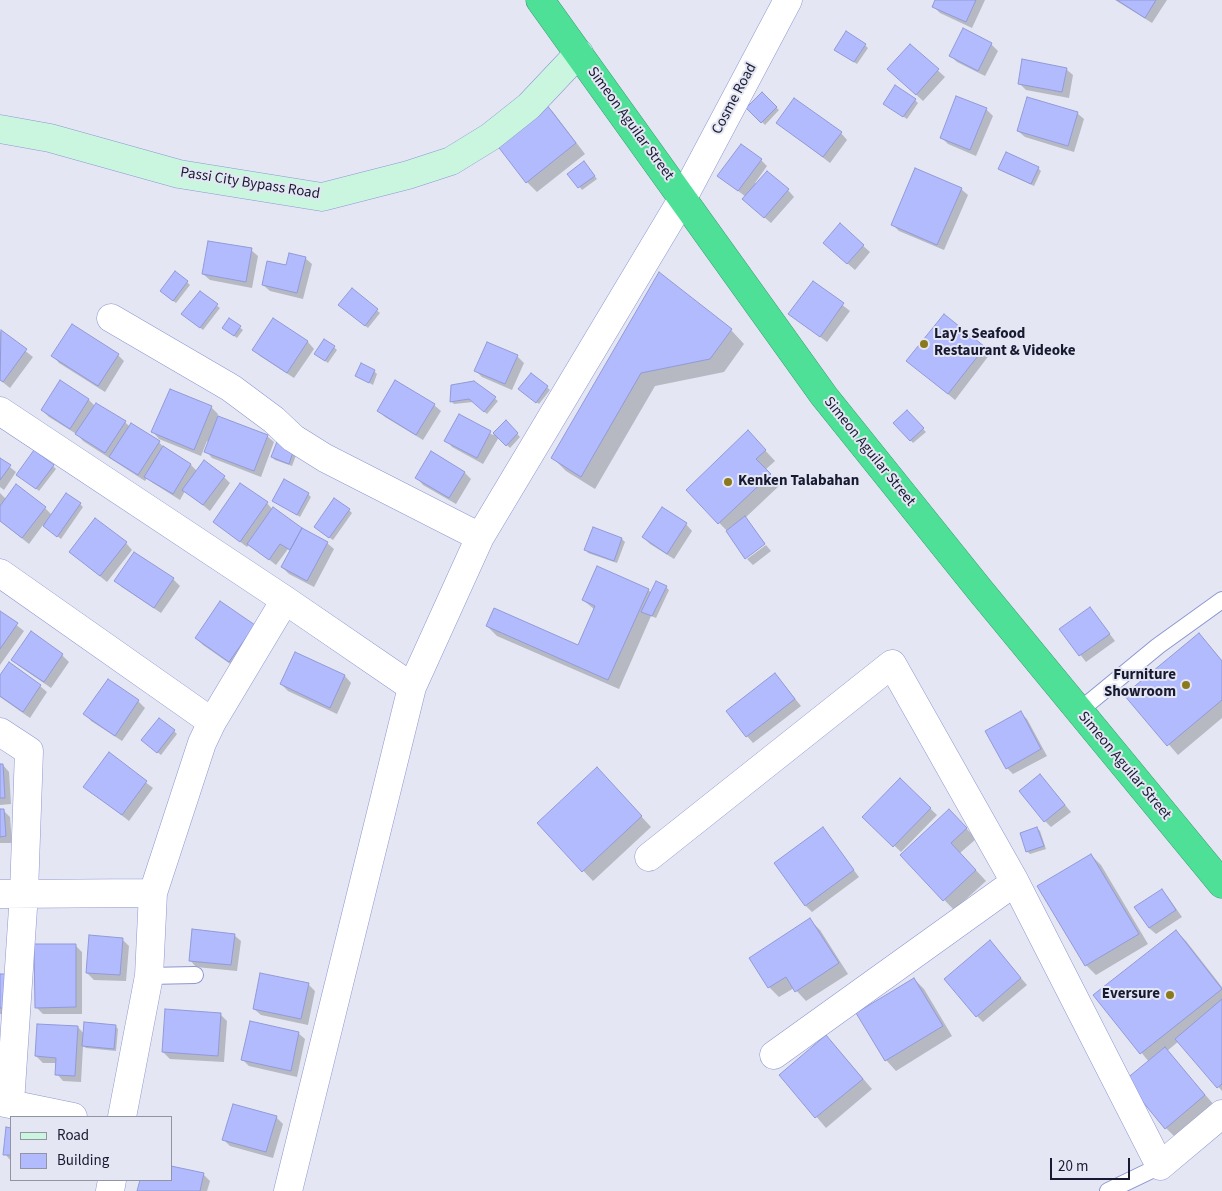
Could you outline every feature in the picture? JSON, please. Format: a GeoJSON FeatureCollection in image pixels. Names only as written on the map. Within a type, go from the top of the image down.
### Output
{"type":"FeatureCollection","features":[{"type":"Feature","properties":{"kind":"highway","name":"Simeon Aguilar Street"},"geometry":{"type":"LineString","coordinates":[[540,0],[824,396],[1222,884]]}},
{"type":"Feature","properties":{"kind":"main road","name":"Passi City Bypass Road"},"geometry":{"type":"LineString","coordinates":[[0,129],[50,138],[179,174],[322,197],[408,176],[451,161],[490,137],[529,106],[579,53]]}},
{"type":"Feature","properties":{"kind":"street","name":"Cosme Road"},"geometry":{"type":"LineString","coordinates":[[288,1191],[412,687],[480,536],[683,198],[788,0]]}},
{"type":"Feature","properties":{"kind":"street"},"geometry":{"type":"LineString","coordinates":[[111,318],[231,388],[274,420],[293,438],[325,458],[480,536]]}},
{"type":"Feature","properties":{"kind":"street"},"geometry":{"type":"LineString","coordinates":[[0,411],[285,600],[412,687]]}},
{"type":"Feature","properties":{"kind":"street"},"geometry":{"type":"LineString","coordinates":[[0,573],[212,722]]}},
{"type":"Feature","properties":{"kind":"street"},"geometry":{"type":"LineString","coordinates":[[122,1116],[150,976],[153,893],[202,742],[285,600]]}},
{"type":"Feature","properties":{"kind":"street"},"geometry":{"type":"LineString","coordinates":[[649,857],[892,664],[1015,882],[1160,1166],[1222,1114]]}},
{"type":"Feature","properties":{"kind":"street"},"geometry":{"type":"LineString","coordinates":[[0,732],[29,751],[12,893],[5,1102],[68,1116]]}},
{"type":"Feature","properties":{"kind":"street"},"geometry":{"type":"LineString","coordinates":[[774,1055],[1015,882]]}},
{"type":"Feature","properties":{"kind":"street"},"geometry":{"type":"LineString","coordinates":[[12,893],[153,893]]}},
{"type":"Feature","properties":{"kind":"lane"},"geometry":{"type":"LineString","coordinates":[[1079,711],[1158,646],[1222,600]]}},
{"type":"Feature","properties":{"kind":"lane"},"geometry":{"type":"LineString","coordinates":[[150,976],[195,975]]}},
{"type":"Feature","properties":{"kind":"lane"},"geometry":{"type":"LineString","coordinates":[[1108,1191],[1160,1166]]}},
{"type":"Feature","properties":{"kind":"building"},"geometry":{"type":"Polygon","coordinates":[[[935,0],[976,0],[966,22],[932,7],[935,0]]]}},
{"type":"Feature","properties":{"kind":"building"},"geometry":{"type":"Polygon","coordinates":[[[1117,0],[1156,0],[1145,18],[1117,0]]]}},
{"type":"Feature","properties":{"kind":"building"},"geometry":{"type":"Polygon","coordinates":[[[963,28],[992,43],[978,71],[949,56],[963,28]]]}},
{"type":"Feature","properties":{"kind":"building"},"geometry":{"type":"Polygon","coordinates":[[[846,31],[866,44],[854,62],[834,50],[846,31]]]}},
{"type":"Feature","properties":{"kind":"building"},"geometry":{"type":"Polygon","coordinates":[[[910,44],[939,69],[916,95],[887,69],[910,44]]]}},
{"type":"Feature","properties":{"kind":"building"},"geometry":{"type":"Polygon","coordinates":[[[1022,59],[1067,68],[1062,92],[1018,84],[1022,59]]]}},
{"type":"Feature","properties":{"kind":"building"},"geometry":{"type":"Polygon","coordinates":[[[895,85],[916,99],[903,117],[883,104],[895,85]]]}},
{"type":"Feature","properties":{"kind":"building"},"geometry":{"type":"Polygon","coordinates":[[[762,92],[777,107],[761,123],[746,108],[762,92]]]}},
{"type":"Feature","properties":{"kind":"building"},"geometry":{"type":"Polygon","coordinates":[[[956,96],[987,108],[970,150],[940,138],[956,96]]]}},
{"type":"Feature","properties":{"kind":"building"},"geometry":{"type":"Polygon","coordinates":[[[1027,97],[1078,112],[1068,146],[1017,131],[1027,97]]]}},
{"type":"Feature","properties":{"kind":"building"},"geometry":{"type":"Polygon","coordinates":[[[794,98],[842,132],[823,157],[776,123],[794,98]]]}},
{"type":"Feature","properties":{"kind":"building"},"geometry":{"type":"Polygon","coordinates":[[[543,100],[576,143],[526,183],[493,140],[543,100]]]}},
{"type":"Feature","properties":{"kind":"building"},"geometry":{"type":"Polygon","coordinates":[[[741,144],[762,159],[738,191],[717,176],[741,144]]]}},
{"type":"Feature","properties":{"kind":"building"},"geometry":{"type":"Polygon","coordinates":[[[1006,152],[1039,167],[1031,184],[998,169],[1006,152]]]}},
{"type":"Feature","properties":{"kind":"building"},"geometry":{"type":"Polygon","coordinates":[[[584,161],[595,176],[578,188],[567,174],[584,161]]]}},
{"type":"Feature","properties":{"kind":"building"},"geometry":{"type":"Polygon","coordinates":[[[915,168],[962,188],[937,245],[891,225],[915,168]]]}},
{"type":"Feature","properties":{"kind":"building"},"geometry":{"type":"Polygon","coordinates":[[[767,171],[789,189],[764,218],[742,199],[767,171]]]}},
{"type":"Feature","properties":{"kind":"building"},"geometry":{"type":"Polygon","coordinates":[[[840,223],[864,245],[847,264],[823,243],[840,223]]]}},
{"type":"Feature","properties":{"kind":"building"},"geometry":{"type":"Polygon","coordinates":[[[208,241],[252,248],[246,282],[202,274],[208,241]]]}},
{"type":"Feature","properties":{"kind":"building"},"geometry":{"type":"Polygon","coordinates":[[[289,253],[306,257],[297,293],[262,285],[267,261],[286,265],[289,253]]]}},
{"type":"Feature","properties":{"kind":"building"},"geometry":{"type":"Polygon","coordinates":[[[175,271],[188,281],[173,301],[160,291],[175,271]]]}},
{"type":"Feature","properties":{"kind":"building"},"geometry":{"type":"Polygon","coordinates":[[[659,272],[732,329],[710,359],[641,373],[581,477],[551,458],[659,272]]]}},
{"type":"Feature","properties":{"kind":"building"},"geometry":{"type":"Polygon","coordinates":[[[813,281],[844,303],[820,337],[788,314],[813,281]]]}},
{"type":"Feature","properties":{"kind":"building"},"geometry":{"type":"Polygon","coordinates":[[[352,288],[378,309],[365,326],[338,305],[352,288]]]}},
{"type":"Feature","properties":{"kind":"building"},"geometry":{"type":"Polygon","coordinates":[[[200,291],[218,304],[200,328],[181,314],[200,291]]]}},
{"type":"Feature","properties":{"kind":"building"},"geometry":{"type":"Polygon","coordinates":[[[944,314],[985,347],[948,394],[906,361],[944,314]]]}},
{"type":"Feature","properties":{"kind":"building"},"geometry":{"type":"Polygon","coordinates":[[[229,318],[241,326],[234,336],[222,328],[229,318]]]}},
{"type":"Feature","properties":{"kind":"building"},"geometry":{"type":"Polygon","coordinates":[[[273,318],[308,341],[287,373],[252,350],[273,318]]]}},
{"type":"Feature","properties":{"kind":"building"},"geometry":{"type":"Polygon","coordinates":[[[72,324],[119,354],[98,386],[51,356],[72,324]]]}},
{"type":"Feature","properties":{"kind":"building"},"geometry":{"type":"Polygon","coordinates":[[[1,330],[27,349],[3,382],[0,380],[1,330]]]}},
{"type":"Feature","properties":{"kind":"building"},"geometry":{"type":"Polygon","coordinates":[[[324,339],[335,346],[325,361],[314,354],[324,339]]]}},
{"type":"Feature","properties":{"kind":"building"},"geometry":{"type":"Polygon","coordinates":[[[487,342],[518,355],[505,384],[474,371],[487,342]]]}},
{"type":"Feature","properties":{"kind":"building"},"geometry":{"type":"Polygon","coordinates":[[[361,363],[375,370],[369,383],[355,376],[361,363]]]}},
{"type":"Feature","properties":{"kind":"building"},"geometry":{"type":"Polygon","coordinates":[[[531,373],[548,386],[536,403],[518,389],[531,373]]]}},
{"type":"Feature","properties":{"kind":"building"},"geometry":{"type":"Polygon","coordinates":[[[60,380],[89,399],[70,429],[41,410],[60,380]]]}},
{"type":"Feature","properties":{"kind":"building"},"geometry":{"type":"Polygon","coordinates":[[[395,380],[435,404],[416,435],[377,411],[395,380]]]}},
{"type":"Feature","properties":{"kind":"building"},"geometry":{"type":"Polygon","coordinates":[[[474,381],[496,397],[484,412],[469,399],[450,402],[451,385],[474,381]]]}},
{"type":"Feature","properties":{"kind":"building"},"geometry":{"type":"Polygon","coordinates":[[[170,389],[212,406],[194,450],[151,432],[170,389]]]}},
{"type":"Feature","properties":{"kind":"building"},"geometry":{"type":"Polygon","coordinates":[[[96,403],[126,421],[105,453],[75,434],[96,403]]]}},
{"type":"Feature","properties":{"kind":"building"},"geometry":{"type":"Polygon","coordinates":[[[907,410],[924,428],[910,441],[893,423],[907,410]]]}},
{"type":"Feature","properties":{"kind":"building"},"geometry":{"type":"Polygon","coordinates":[[[459,414],[491,431],[477,458],[444,441],[459,414]]]}},
{"type":"Feature","properties":{"kind":"building"},"geometry":{"type":"Polygon","coordinates":[[[218,416],[268,435],[254,471],[204,452],[218,416]]]}},
{"type":"Feature","properties":{"kind":"building"},"geometry":{"type":"Polygon","coordinates":[[[506,420],[518,433],[506,446],[493,433],[506,420]]]}},
{"type":"Feature","properties":{"kind":"building"},"geometry":{"type":"Polygon","coordinates":[[[131,423],[160,441],[138,475],[109,457],[131,423]]]}},
{"type":"Feature","properties":{"kind":"building","name":"Kenken Talabahan"},"geometry":{"type":"Polygon","coordinates":[[[748,430],[766,450],[756,459],[771,474],[718,524],[686,490],[748,430]]]}},
{"type":"Feature","properties":{"kind":"building"},"geometry":{"type":"Polygon","coordinates":[[[278,439],[295,446],[289,464],[271,457],[278,439]]]}},
{"type":"Feature","properties":{"kind":"building"},"geometry":{"type":"Polygon","coordinates":[[[163,446],[191,464],[173,494],[144,477],[163,446]]]}},
{"type":"Feature","properties":{"kind":"building"},"geometry":{"type":"Polygon","coordinates":[[[34,450],[54,465],[36,489],[16,475],[34,450]]]}},
{"type":"Feature","properties":{"kind":"building"},"geometry":{"type":"Polygon","coordinates":[[[431,451],[465,472],[449,498],[415,478],[431,451]]]}},
{"type":"Feature","properties":{"kind":"building"},"geometry":{"type":"Polygon","coordinates":[[[0,458],[11,465],[0,480],[0,458]]]}},
{"type":"Feature","properties":{"kind":"building"},"geometry":{"type":"Polygon","coordinates":[[[204,460],[225,476],[203,505],[182,490],[204,460]]]}},
{"type":"Feature","properties":{"kind":"building"},"geometry":{"type":"Polygon","coordinates":[[[284,479],[309,493],[297,515],[272,501],[284,479]]]}},
{"type":"Feature","properties":{"kind":"building"},"geometry":{"type":"Polygon","coordinates":[[[240,483],[268,502],[240,542],[213,522],[240,483]]]}},
{"type":"Feature","properties":{"kind":"building"},"geometry":{"type":"Polygon","coordinates":[[[16,484],[46,507],[22,538],[0,521],[0,506],[16,484]]]}},
{"type":"Feature","properties":{"kind":"building"},"geometry":{"type":"Polygon","coordinates":[[[66,493],[81,503],[57,537],[43,526],[66,493]]]}},
{"type":"Feature","properties":{"kind":"building"},"geometry":{"type":"Polygon","coordinates":[[[334,498],[350,509],[329,538],[314,527],[334,498]]]}},
{"type":"Feature","properties":{"kind":"building"},"geometry":{"type":"Polygon","coordinates":[[[273,507],[302,528],[290,550],[280,544],[269,560],[247,544],[273,507]]]}},
{"type":"Feature","properties":{"kind":"building"},"geometry":{"type":"Polygon","coordinates":[[[662,507],[687,523],[667,554],[642,537],[662,507]]]}},
{"type":"Feature","properties":{"kind":"building"},"geometry":{"type":"Polygon","coordinates":[[[745,516],[765,544],[745,559],[726,531],[745,516]]]}},
{"type":"Feature","properties":{"kind":"building"},"geometry":{"type":"Polygon","coordinates":[[[95,518],[127,542],[100,576],[69,552],[95,518]]]}},
{"type":"Feature","properties":{"kind":"building"},"geometry":{"type":"Polygon","coordinates":[[[593,527],[622,538],[614,561],[584,550],[593,527]]]}},
{"type":"Feature","properties":{"kind":"building"},"geometry":{"type":"Polygon","coordinates":[[[302,528],[328,542],[307,581],[281,567],[302,528]]]}},
{"type":"Feature","properties":{"kind":"building"},"geometry":{"type":"Polygon","coordinates":[[[134,552],[174,578],[154,608],[114,581],[134,552]]]}},
{"type":"Feature","properties":{"kind":"building"},"geometry":{"type":"Polygon","coordinates":[[[597,566],[649,589],[608,680],[486,626],[494,608],[578,645],[595,606],[582,600],[597,566]]]}},
{"type":"Feature","properties":{"kind":"building"},"geometry":{"type":"Polygon","coordinates":[[[656,581],[667,586],[652,616],[641,612],[656,581]]]}},
{"type":"Feature","properties":{"kind":"building"},"geometry":{"type":"Polygon","coordinates":[[[220,601],[255,625],[229,662],[195,638],[220,601]]]}},
{"type":"Feature","properties":{"kind":"building"},"geometry":{"type":"Polygon","coordinates":[[[1090,607],[1110,634],[1079,656],[1059,629],[1090,607]]]}},
{"type":"Feature","properties":{"kind":"building"},"geometry":{"type":"Polygon","coordinates":[[[0,611],[18,623],[0,649],[0,611]]]}},
{"type":"Feature","properties":{"kind":"building"},"geometry":{"type":"Polygon","coordinates":[[[31,631],[63,654],[44,682],[11,660],[31,631]]]}},
{"type":"Feature","properties":{"kind":"building"},"geometry":{"type":"Polygon","coordinates":[[[1199,633],[1222,661],[1222,700],[1167,746],[1124,695],[1199,633]]]}},
{"type":"Feature","properties":{"kind":"building"},"geometry":{"type":"Polygon","coordinates":[[[295,652],[345,675],[330,708],[280,684],[295,652]]]}},
{"type":"Feature","properties":{"kind":"building"},"geometry":{"type":"Polygon","coordinates":[[[9,662],[41,685],[23,712],[0,696],[0,675],[9,662]]]}},
{"type":"Feature","properties":{"kind":"building"},"geometry":{"type":"Polygon","coordinates":[[[775,673],[795,699],[746,737],[726,711],[775,673]]]}},
{"type":"Feature","properties":{"kind":"building"},"geometry":{"type":"Polygon","coordinates":[[[108,679],[139,700],[115,736],[83,714],[108,679]]]}},
{"type":"Feature","properties":{"kind":"building"},"geometry":{"type":"Polygon","coordinates":[[[1021,711],[1041,749],[1006,769],[985,731],[1021,711]]]}},
{"type":"Feature","properties":{"kind":"building"},"geometry":{"type":"Polygon","coordinates":[[[159,718],[175,730],[157,753],[141,740],[159,718]]]}},
{"type":"Feature","properties":{"kind":"building"},"geometry":{"type":"Polygon","coordinates":[[[109,752],[147,781],[122,815],[83,787],[109,752]]]}},
{"type":"Feature","properties":{"kind":"building"},"geometry":{"type":"Polygon","coordinates":[[[0,764],[3,764],[5,798],[0,798],[0,764]]]}},
{"type":"Feature","properties":{"kind":"building"},"geometry":{"type":"Polygon","coordinates":[[[597,767],[642,816],[582,872],[537,823],[597,767]]]}},
{"type":"Feature","properties":{"kind":"building"},"geometry":{"type":"Polygon","coordinates":[[[1040,774],[1065,805],[1044,822],[1019,791],[1040,774]]]}},
{"type":"Feature","properties":{"kind":"building"},"geometry":{"type":"Polygon","coordinates":[[[900,778],[931,808],[893,847],[862,817],[900,778]]]}},
{"type":"Feature","properties":{"kind":"building"},"geometry":{"type":"Polygon","coordinates":[[[0,809],[4,809],[6,836],[0,837],[0,809]]]}},
{"type":"Feature","properties":{"kind":"building"},"geometry":{"type":"Polygon","coordinates":[[[949,809],[967,828],[951,843],[976,870],[943,901],[900,855],[949,809]]]}},
{"type":"Feature","properties":{"kind":"building"},"geometry":{"type":"Polygon","coordinates":[[[823,827],[854,870],[805,906],[774,863],[823,827]]]}},
{"type":"Feature","properties":{"kind":"building"},"geometry":{"type":"Polygon","coordinates":[[[1037,827],[1044,846],[1026,852],[1020,833],[1037,827]]]}},
{"type":"Feature","properties":{"kind":"building"},"geometry":{"type":"Polygon","coordinates":[[[1091,854],[1139,934],[1085,966],[1037,886],[1091,854]]]}},
{"type":"Feature","properties":{"kind":"building"},"geometry":{"type":"Polygon","coordinates":[[[1162,889],[1176,910],[1149,928],[1134,907],[1162,889]]]}},
{"type":"Feature","properties":{"kind":"building"},"geometry":{"type":"Polygon","coordinates":[[[810,918],[839,963],[795,992],[786,977],[768,988],[749,958],[810,918]]]}},
{"type":"Feature","properties":{"kind":"building"},"geometry":{"type":"Polygon","coordinates":[[[192,929],[235,934],[231,965],[189,961],[192,929]]]}},
{"type":"Feature","properties":{"kind":"building"},"geometry":{"type":"Polygon","coordinates":[[[1176,930],[1222,989],[1140,1054],[1093,995],[1176,930]]]}},
{"type":"Feature","properties":{"kind":"building"},"geometry":{"type":"Polygon","coordinates":[[[89,935],[123,938],[120,975],[86,973],[89,935]]]}},
{"type":"Feature","properties":{"kind":"building"},"geometry":{"type":"Polygon","coordinates":[[[990,940],[1021,978],[976,1017],[944,979],[990,940]]]}},
{"type":"Feature","properties":{"kind":"building"},"geometry":{"type":"Polygon","coordinates":[[[34,944],[76,944],[76,1007],[35,1008],[34,944]]]}},
{"type":"Feature","properties":{"kind":"building"},"geometry":{"type":"Polygon","coordinates":[[[260,973],[309,983],[301,1019],[253,1009],[260,973]]]}},
{"type":"Feature","properties":{"kind":"building"},"geometry":{"type":"Polygon","coordinates":[[[0,974],[7,974],[6,1008],[0,1008],[0,974]]]}},
{"type":"Feature","properties":{"kind":"building"},"geometry":{"type":"Polygon","coordinates":[[[914,978],[943,1026],[885,1061],[856,1013],[914,978]]]}},
{"type":"Feature","properties":{"kind":"building"},"geometry":{"type":"Polygon","coordinates":[[[1222,999],[1222,1084],[1217,1088],[1175,1039],[1222,999]]]}},
{"type":"Feature","properties":{"kind":"building"},"geometry":{"type":"Polygon","coordinates":[[[165,1009],[221,1013],[218,1056],[162,1052],[165,1009]]]}},
{"type":"Feature","properties":{"kind":"building"},"geometry":{"type":"Polygon","coordinates":[[[250,1021],[299,1032],[291,1071],[241,1060],[250,1021]]]}},
{"type":"Feature","properties":{"kind":"building"},"geometry":{"type":"Polygon","coordinates":[[[84,1022],[116,1025],[114,1049],[82,1046],[84,1022]]]}},
{"type":"Feature","properties":{"kind":"building"},"geometry":{"type":"Polygon","coordinates":[[[37,1024],[78,1026],[75,1076],[55,1075],[56,1058],[35,1056],[37,1024]]]}},
{"type":"Feature","properties":{"kind":"building"},"geometry":{"type":"Polygon","coordinates":[[[826,1035],[863,1079],[815,1118],[779,1075],[826,1035]]]}},
{"type":"Feature","properties":{"kind":"building"},"geometry":{"type":"Polygon","coordinates":[[[1165,1047],[1205,1095],[1165,1129],[1125,1080],[1165,1047]]]}},
{"type":"Feature","properties":{"kind":"building"},"geometry":{"type":"Polygon","coordinates":[[[233,1104],[277,1116],[266,1152],[222,1140],[233,1104]]]}},
{"type":"Feature","properties":{"kind":"building"},"geometry":{"type":"Polygon","coordinates":[[[6,1127],[10,1128],[10,1155],[3,1155],[6,1127]]]}},
{"type":"Feature","properties":{"kind":"building"},"geometry":{"type":"Polygon","coordinates":[[[172,1166],[204,1173],[200,1191],[137,1191],[140,1181],[172,1181],[172,1166]]]}},
{"type":"Feature","properties":{"kind":"place","name":"Lay's Seafood Restaurant & Videoke"},"geometry":{"type":"Point","coordinates":[924,344]}},
{"type":"Feature","properties":{"kind":"place","name":"Kenken Talabahan"},"geometry":{"type":"Point","coordinates":[728,482]}},
{"type":"Feature","properties":{"kind":"place","name":"Furniture Showroom"},"geometry":{"type":"Point","coordinates":[1186,685]}},
{"type":"Feature","properties":{"kind":"place","name":"Eversure"},"geometry":{"type":"Point","coordinates":[1170,995]}}]}
